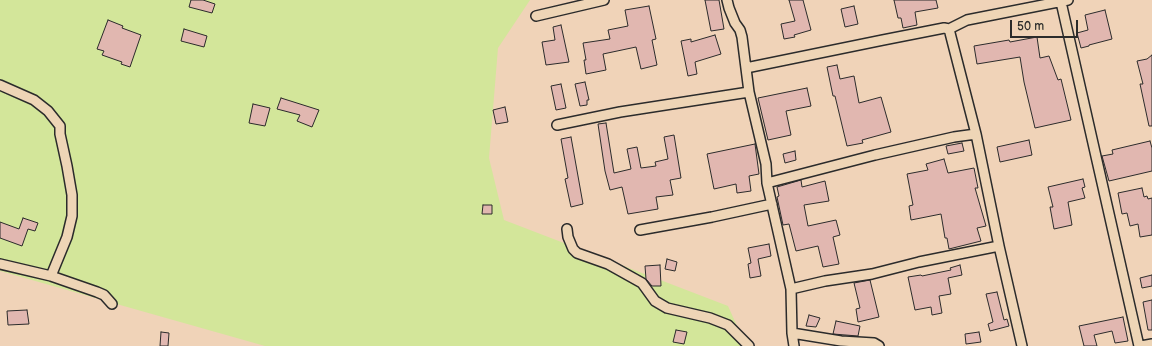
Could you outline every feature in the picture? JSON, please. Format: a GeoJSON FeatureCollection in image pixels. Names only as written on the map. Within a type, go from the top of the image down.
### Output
{"type":"FeatureCollection","features":[{"type":"Feature","properties":{"kind":"street"},"geometry":{"type":"LineString","coordinates":[[536,16],[604,0]]}},
{"type":"Feature","properties":{"kind":"street"},"geometry":{"type":"LineString","coordinates":[[727,0],[728,8],[740,30],[749,92],[766,164],[767,183],[791,289],[792,333],[794,346]]}},
{"type":"Feature","properties":{"kind":"street"},"geometry":{"type":"LineString","coordinates":[[746,68],[876,41],[944,28],[950,29],[967,20],[1064,1],[1140,346],[1152,344]]}},
{"type":"Feature","properties":{"kind":"street"},"geometry":{"type":"LineString","coordinates":[[950,29],[976,134],[999,246],[1022,346]]}},
{"type":"Feature","properties":{"kind":"street"},"geometry":{"type":"LineString","coordinates":[[0,85],[34,100],[48,111],[60,126],[60,134],[72,195],[72,216],[67,237],[51,276]]}},
{"type":"Feature","properties":{"kind":"street"},"geometry":{"type":"LineString","coordinates":[[557,125],[628,111],[749,92]]}},
{"type":"Feature","properties":{"kind":"street"},"geometry":{"type":"LineString","coordinates":[[767,183],[875,155],[954,137],[976,134]]}},
{"type":"Feature","properties":{"kind":"street"},"geometry":{"type":"LineString","coordinates":[[640,230],[772,204]]}},
{"type":"Feature","properties":{"kind":"street"},"geometry":{"type":"LineString","coordinates":[[567,229],[568,237],[573,249],[577,253],[608,264],[642,283],[655,301],[668,308],[710,318],[728,325],[749,346]]}},
{"type":"Feature","properties":{"kind":"street"},"geometry":{"type":"LineString","coordinates":[[791,289],[825,281],[872,274],[919,262],[999,246]]}},
{"type":"Feature","properties":{"kind":"street"},"geometry":{"type":"LineString","coordinates":[[0,264],[51,276],[97,292],[104,295],[112,304]]}},
{"type":"Feature","properties":{"kind":"street"},"geometry":{"type":"LineString","coordinates":[[792,333],[841,342],[874,343],[879,346]]}},
{"type":"Feature","properties":{"kind":"green space"},"geometry":{"type":"Polygon","coordinates":[[[0,0],[530,0],[498,48],[489,158],[504,220],[728,306],[746,346],[265,346],[0,271],[0,0]]]}},
{"type":"Feature","properties":{"kind":"building"},"geometry":{"type":"Polygon","coordinates":[[[191,0],[203,0],[215,4],[212,13],[189,7],[191,0]]]}},
{"type":"Feature","properties":{"kind":"building"},"geometry":{"type":"Polygon","coordinates":[[[705,0],[719,0],[724,29],[711,31],[705,0]]]}},
{"type":"Feature","properties":{"kind":"building"},"geometry":{"type":"Polygon","coordinates":[[[789,0],[803,0],[811,30],[794,35],[795,37],[784,39],[781,24],[795,21],[789,0]]]}},
{"type":"Feature","properties":{"kind":"building"},"geometry":{"type":"Polygon","coordinates":[[[894,0],[936,0],[938,8],[915,12],[917,25],[903,28],[901,18],[898,18],[894,0]]]}},
{"type":"Feature","properties":{"kind":"building"},"geometry":{"type":"Polygon","coordinates":[[[649,6],[656,39],[652,40],[657,65],[641,69],[636,47],[603,54],[606,70],[586,74],[584,60],[586,60],[583,43],[610,39],[608,30],[628,26],[625,10],[649,6]]]}},
{"type":"Feature","properties":{"kind":"building"},"geometry":{"type":"Polygon","coordinates":[[[854,6],[858,24],[845,27],[841,9],[854,6]]]}},
{"type":"Feature","properties":{"kind":"building"},"geometry":{"type":"Polygon","coordinates":[[[1105,10],[1112,39],[1081,48],[1077,33],[1088,30],[1085,15],[1105,10]]]}},
{"type":"Feature","properties":{"kind":"building"},"geometry":{"type":"Polygon","coordinates":[[[108,20],[123,26],[122,28],[141,35],[130,67],[121,64],[122,62],[102,55],[104,51],[97,49],[108,20]]]}},
{"type":"Feature","properties":{"kind":"building"},"geometry":{"type":"Polygon","coordinates":[[[561,25],[569,62],[546,65],[542,42],[555,40],[553,27],[561,25]]]}},
{"type":"Feature","properties":{"kind":"building"},"geometry":{"type":"Polygon","coordinates":[[[184,29],[207,36],[204,47],[181,41],[184,29]]]}},
{"type":"Feature","properties":{"kind":"building"},"geometry":{"type":"Polygon","coordinates":[[[715,35],[721,54],[695,62],[697,74],[688,76],[681,41],[691,39],[691,42],[715,35]]]}},
{"type":"Feature","properties":{"kind":"building"},"geometry":{"type":"Polygon","coordinates":[[[1037,37],[1040,58],[1049,56],[1058,80],[1061,79],[1071,120],[1035,128],[1024,82],[1020,57],[977,64],[974,46],[1037,37]]]}},
{"type":"Feature","properties":{"kind":"building"},"geometry":{"type":"Polygon","coordinates":[[[1152,55],[1152,126],[1149,126],[1140,84],[1143,84],[1137,61],[1147,59],[1152,55]]]}},
{"type":"Feature","properties":{"kind":"building"},"geometry":{"type":"Polygon","coordinates":[[[837,65],[840,79],[854,76],[859,103],[881,97],[891,132],[862,140],[863,143],[847,146],[835,96],[833,96],[827,67],[837,65]]]}},
{"type":"Feature","properties":{"kind":"building"},"geometry":{"type":"Polygon","coordinates":[[[585,82],[589,100],[587,100],[587,105],[580,106],[575,84],[585,82]]]}},
{"type":"Feature","properties":{"kind":"building"},"geometry":{"type":"Polygon","coordinates":[[[561,84],[566,108],[556,110],[551,86],[561,84]]]}},
{"type":"Feature","properties":{"kind":"building"},"geometry":{"type":"Polygon","coordinates":[[[807,88],[811,106],[786,111],[791,135],[768,140],[758,98],[807,88]]]}},
{"type":"Feature","properties":{"kind":"building"},"geometry":{"type":"Polygon","coordinates":[[[281,98],[319,110],[312,127],[297,121],[300,115],[277,109],[281,98]]]}},
{"type":"Feature","properties":{"kind":"building"},"geometry":{"type":"Polygon","coordinates":[[[253,104],[270,108],[265,126],[249,123],[253,104]]]}},
{"type":"Feature","properties":{"kind":"building"},"geometry":{"type":"Polygon","coordinates":[[[505,107],[508,122],[496,124],[493,110],[505,107]]]}},
{"type":"Feature","properties":{"kind":"building"},"geometry":{"type":"Polygon","coordinates":[[[606,123],[614,173],[631,169],[627,149],[637,147],[641,168],[656,166],[655,162],[668,159],[664,137],[674,135],[681,178],[670,180],[673,195],[656,197],[658,209],[628,214],[622,187],[610,190],[605,171],[598,124],[606,123]]]}},
{"type":"Feature","properties":{"kind":"building"},"geometry":{"type":"Polygon","coordinates":[[[571,137],[583,204],[571,207],[565,179],[568,178],[561,139],[571,137]]]}},
{"type":"Feature","properties":{"kind":"building"},"geometry":{"type":"Polygon","coordinates":[[[1029,140],[1032,155],[1000,162],[997,147],[1029,140]]]}},
{"type":"Feature","properties":{"kind":"building"},"geometry":{"type":"Polygon","coordinates":[[[1150,141],[1152,148],[1152,171],[1109,181],[1102,156],[1113,154],[1112,150],[1150,141]]]}},
{"type":"Feature","properties":{"kind":"building"},"geometry":{"type":"Polygon","coordinates":[[[962,143],[964,151],[948,154],[946,146],[962,143]]]}},
{"type":"Feature","properties":{"kind":"building"},"geometry":{"type":"Polygon","coordinates":[[[755,144],[759,174],[749,176],[751,191],[737,193],[736,184],[714,189],[707,154],[755,144]]]}},
{"type":"Feature","properties":{"kind":"building"},"geometry":{"type":"Polygon","coordinates":[[[795,151],[796,160],[785,163],[783,154],[795,151]]]}},
{"type":"Feature","properties":{"kind":"building"},"geometry":{"type":"Polygon","coordinates":[[[944,159],[948,173],[974,168],[978,188],[975,188],[986,226],[977,228],[981,241],[949,249],[947,238],[945,238],[941,214],[911,220],[909,206],[913,205],[907,174],[928,170],[926,164],[944,159]]]}},
{"type":"Feature","properties":{"kind":"building"},"geometry":{"type":"Polygon","coordinates":[[[1083,179],[1085,187],[1082,188],[1085,198],[1068,202],[1072,225],[1054,229],[1050,207],[1053,207],[1048,187],[1083,179]]]}},
{"type":"Feature","properties":{"kind":"building"},"geometry":{"type":"Polygon","coordinates":[[[801,180],[802,187],[825,181],[829,201],[804,205],[808,226],[836,220],[840,235],[833,237],[839,264],[823,267],[818,246],[796,251],[789,224],[783,225],[777,197],[779,196],[777,187],[801,180]]]}},
{"type":"Feature","properties":{"kind":"building"},"geometry":{"type":"Polygon","coordinates":[[[1142,188],[1144,197],[1147,196],[1148,199],[1152,198],[1152,235],[1140,237],[1138,224],[1130,226],[1127,213],[1122,214],[1118,193],[1142,188]]]}},
{"type":"Feature","properties":{"kind":"building"},"geometry":{"type":"Polygon","coordinates":[[[483,205],[492,205],[492,214],[482,214],[483,205]]]}},
{"type":"Feature","properties":{"kind":"building"},"geometry":{"type":"Polygon","coordinates":[[[23,218],[38,223],[35,231],[28,229],[22,246],[0,238],[0,222],[19,229],[23,218]]]}},
{"type":"Feature","properties":{"kind":"building"},"geometry":{"type":"Polygon","coordinates":[[[769,244],[771,256],[758,259],[761,276],[750,278],[748,264],[751,263],[748,248],[769,244]]]}},
{"type":"Feature","properties":{"kind":"building"},"geometry":{"type":"Polygon","coordinates":[[[667,259],[677,262],[675,271],[665,269],[667,259]]]}},
{"type":"Feature","properties":{"kind":"building"},"geometry":{"type":"Polygon","coordinates":[[[660,265],[661,286],[652,286],[646,279],[645,266],[660,265]]]}},
{"type":"Feature","properties":{"kind":"building"},"geometry":{"type":"Polygon","coordinates":[[[960,265],[962,275],[948,278],[951,294],[939,296],[942,313],[932,315],[931,307],[915,310],[908,277],[922,276],[951,270],[950,268],[960,265]]]}},
{"type":"Feature","properties":{"kind":"building"},"geometry":{"type":"Polygon","coordinates":[[[1152,275],[1152,286],[1142,288],[1140,278],[1152,275]]]}},
{"type":"Feature","properties":{"kind":"building"},"geometry":{"type":"Polygon","coordinates":[[[870,280],[879,317],[858,322],[856,309],[860,308],[854,283],[870,280]]]}},
{"type":"Feature","properties":{"kind":"building"},"geometry":{"type":"Polygon","coordinates":[[[997,292],[1004,320],[1007,319],[1009,326],[990,331],[988,324],[993,322],[986,294],[997,292]]]}},
{"type":"Feature","properties":{"kind":"building"},"geometry":{"type":"Polygon","coordinates":[[[1152,300],[1152,330],[1148,330],[1143,302],[1152,300]]]}},
{"type":"Feature","properties":{"kind":"building"},"geometry":{"type":"Polygon","coordinates":[[[27,310],[29,324],[8,325],[7,311],[27,310]]]}},
{"type":"Feature","properties":{"kind":"building"},"geometry":{"type":"Polygon","coordinates":[[[809,315],[820,318],[816,327],[806,326],[809,315]]]}},
{"type":"Feature","properties":{"kind":"building"},"geometry":{"type":"Polygon","coordinates":[[[1123,317],[1128,341],[1115,343],[1112,331],[1094,335],[1097,346],[1084,346],[1079,326],[1123,317]]]}},
{"type":"Feature","properties":{"kind":"building"},"geometry":{"type":"Polygon","coordinates":[[[836,321],[860,326],[858,336],[833,334],[836,321]]]}},
{"type":"Feature","properties":{"kind":"building"},"geometry":{"type":"Polygon","coordinates":[[[676,330],[687,332],[684,344],[673,342],[676,330]]]}},
{"type":"Feature","properties":{"kind":"building"},"geometry":{"type":"Polygon","coordinates":[[[161,332],[169,333],[168,346],[160,346],[161,332]]]}},
{"type":"Feature","properties":{"kind":"building"},"geometry":{"type":"Polygon","coordinates":[[[979,332],[981,342],[966,344],[965,334],[979,332]]]}}]}
